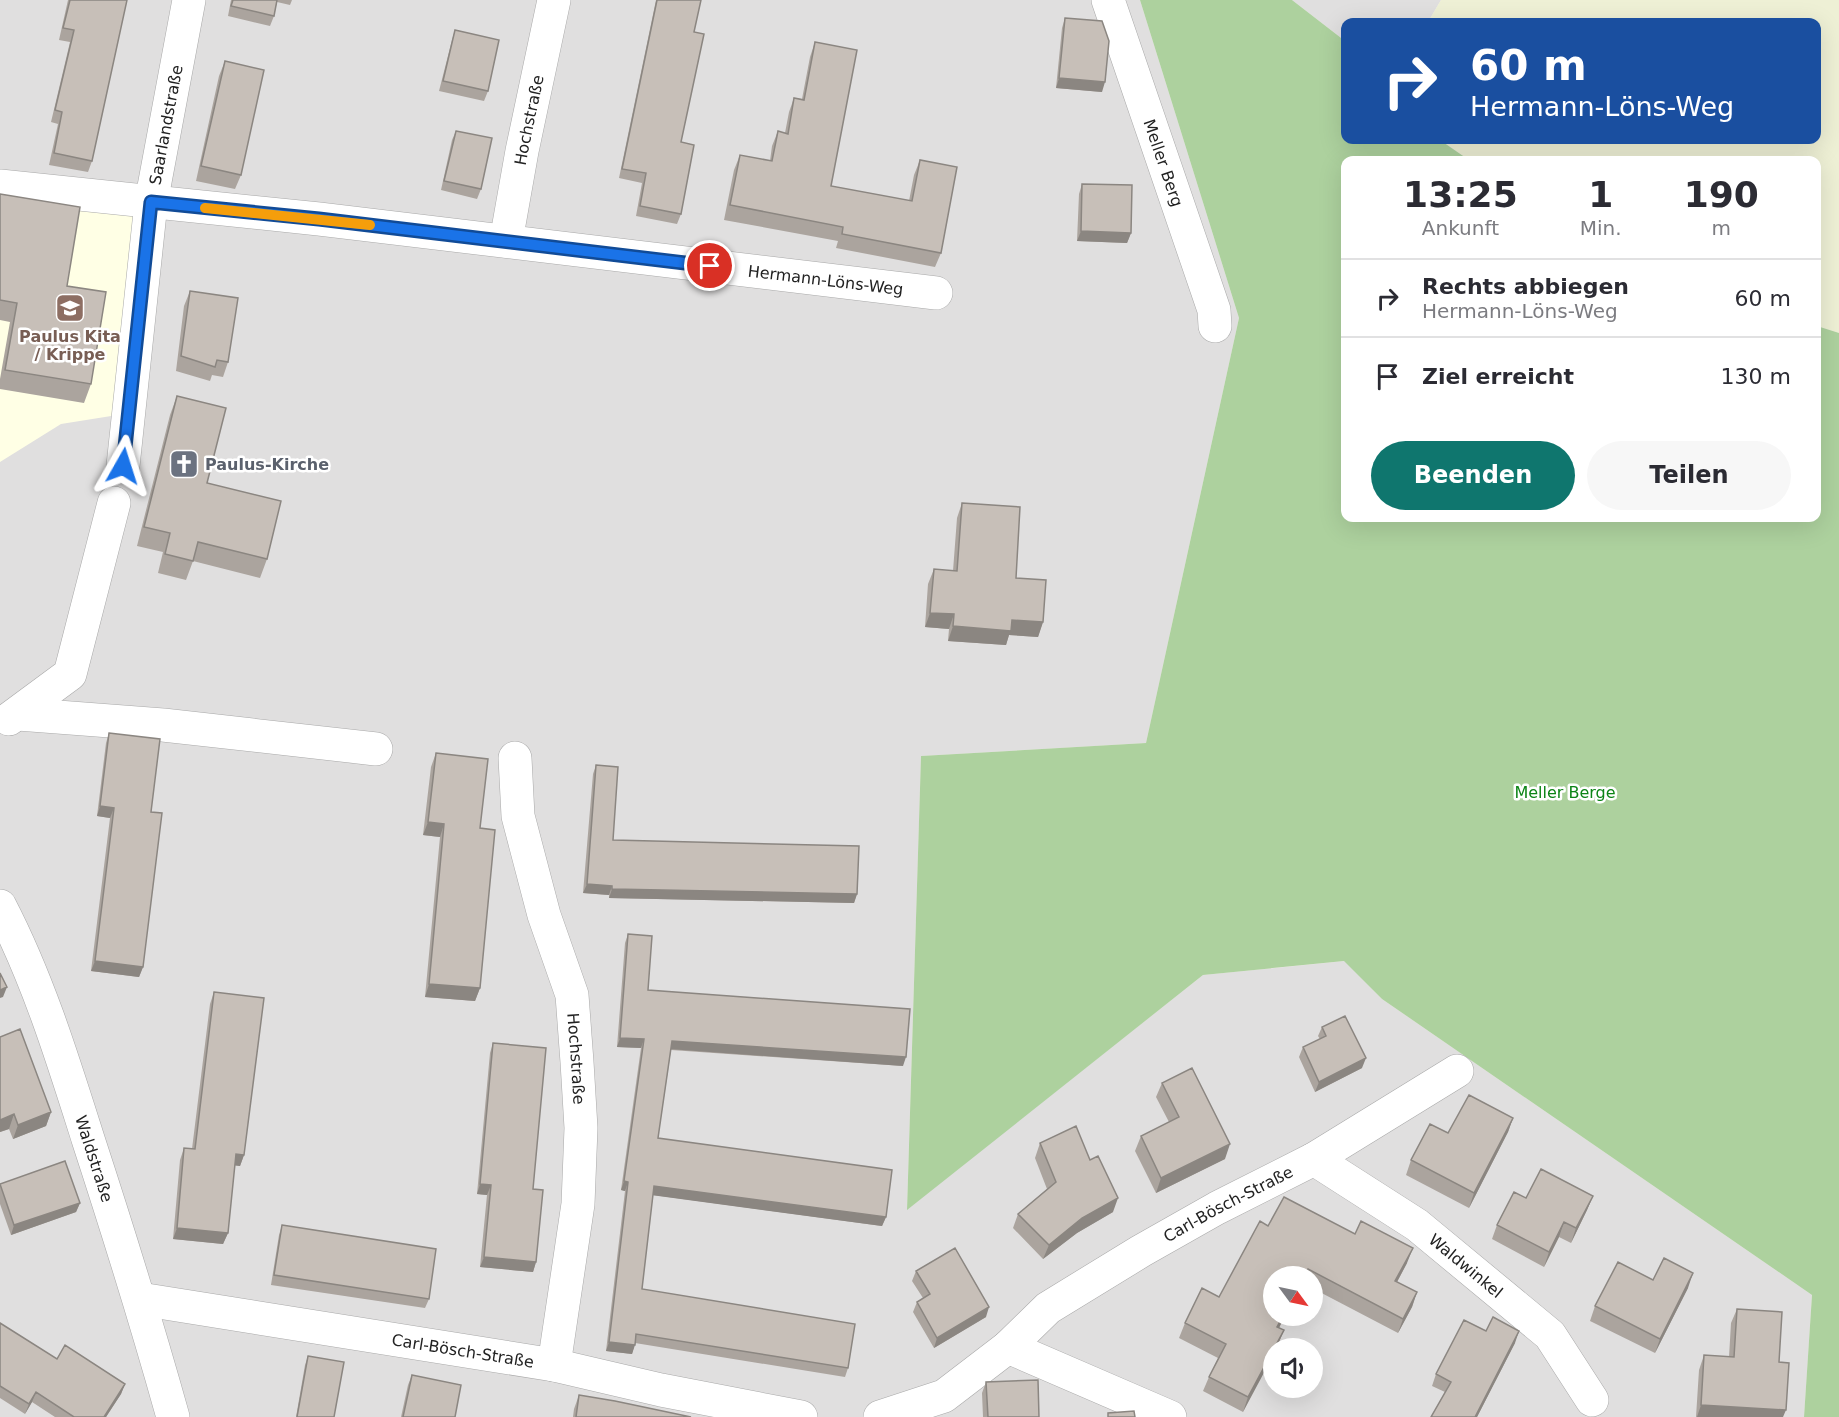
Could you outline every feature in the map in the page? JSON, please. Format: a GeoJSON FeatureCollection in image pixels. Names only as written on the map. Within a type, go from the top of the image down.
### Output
{"type":"FeatureCollection","features":[{"type":"Feature","properties":{"kind":"street","name":"Saarlandstraße"},"geometry":{"type":"LineString","coordinates":[[123,466],[151,202],[189,0]]}},
{"type":"Feature","properties":{"kind":"street","name":"Hochstraße"},"geometry":{"type":"LineString","coordinates":[[506,242],[522,152],[554,0]]}},
{"type":"Feature","properties":{"kind":"street","name":"Meller Berg"},"geometry":{"type":"LineString","coordinates":[[1108,0],[1214,310],[1215,326]]}},
{"type":"Feature","properties":{"kind":"street","name":"Hermann-Löns-Weg"},"geometry":{"type":"LineString","coordinates":[[0,186],[319,219],[936,293]]}},
{"type":"Feature","properties":{"kind":"street"},"geometry":{"type":"LineString","coordinates":[[9,720],[70,674],[114,502]]}},
{"type":"Feature","properties":{"kind":"street"},"geometry":{"type":"LineString","coordinates":[[9,720],[163,725],[376,749]]}},
{"type":"Feature","properties":{"kind":"street","name":"Hochstraße"},"geometry":{"type":"LineString","coordinates":[[515,758],[518,816],[544,915],[572,995],[577,1062],[581,1128],[578,1204],[554,1365]]}},
{"type":"Feature","properties":{"kind":"street","name":"Waldstraße"},"geometry":{"type":"LineString","coordinates":[[0,906],[20,945],[71,1086],[140,1299],[173,1417]]}},
{"type":"Feature","properties":{"kind":"street","name":"Carl-Bösch-Straße"},"geometry":{"type":"LineString","coordinates":[[880,1417],[946,1407],[1048,1308],[1217,1208],[1314,1159],[1457,1071]]}},
{"type":"Feature","properties":{"kind":"street","name":"Waldwinkel"},"geometry":{"type":"LineString","coordinates":[[1314,1159],[1417,1225],[1550,1335],[1592,1400]]}},
{"type":"Feature","properties":{"kind":"street","name":"Carl-Bösch-Straße"},"geometry":{"type":"LineString","coordinates":[[140,1299],[554,1365],[789,1416]]}},
{"type":"Feature","properties":{"kind":"street"},"geometry":{"type":"LineString","coordinates":[[1008,1347],[1152,1413]]}},
{"type":"Feature","properties":{"kind":"shaded area"},"geometry":{"type":"Polygon","coordinates":[[[0,0],[1140,0],[1239,318],[1146,743],[921,756],[907,1209],[1203,975],[1345,961],[1382,999],[1812,1295],[1804,1417],[0,1417],[0,0]]]}},
{"type":"Feature","properties":{"kind":"shaded area"},"geometry":{"type":"Polygon","coordinates":[[[1292,0],[1441,0],[1430,18],[1341,18],[1341,38],[1292,0]]]}},
{"type":"Feature","properties":{"kind":"shaded area"},"geometry":{"type":"Polygon","coordinates":[[[1441,0],[1839,0],[1839,333],[1821,327],[1821,156],[1463,156],[1446,144],[1821,144],[1821,18],[1430,18],[1441,0]]]}},
{"type":"Feature","properties":{"kind":"shaded area","name":"Paulus Kita / Krippe"},"geometry":{"type":"Polygon","coordinates":[[[0,186],[151,203],[130,413],[61,424],[0,462],[0,186]]]}},
{"type":"Feature","properties":{"kind":"green space","name":"Meller Berge"},"geometry":{"type":"Polygon","coordinates":[[[1140,0],[1292,0],[1341,38],[1341,144],[1446,144],[1463,156],[1341,156],[1341,522],[1821,522],[1821,327],[1839,333],[1839,1417],[1804,1417],[1812,1295],[1382,999],[1344,961],[1203,975],[907,1210],[921,756],[1146,743],[1239,318],[1140,0]]]}},
{"type":"Feature","properties":{"kind":"building"},"geometry":{"type":"Polygon","coordinates":[[[70,0],[127,0],[92,161],[54,153],[62,112],[55,110],[74,30],[63,28],[70,0]]]}},
{"type":"Feature","properties":{"kind":"building"},"geometry":{"type":"Polygon","coordinates":[[[233,0],[277,0],[274,16],[231,6],[233,0]]]}},
{"type":"Feature","properties":{"kind":"building"},"geometry":{"type":"Polygon","coordinates":[[[657,0],[701,0],[694,32],[704,34],[681,142],[694,145],[681,214],[640,206],[646,173],[622,169],[657,0]]]}},
{"type":"Feature","properties":{"kind":"building"},"geometry":{"type":"Polygon","coordinates":[[[1065,18],[1102,21],[1109,41],[1105,82],[1059,78],[1065,18]]]}},
{"type":"Feature","properties":{"kind":"building"},"geometry":{"type":"Polygon","coordinates":[[[455,30],[499,40],[488,91],[443,81],[455,30]]]}},
{"type":"Feature","properties":{"kind":"building"},"geometry":{"type":"Polygon","coordinates":[[[815,42],[857,50],[831,186],[912,201],[920,160],[957,167],[941,253],[842,234],[843,227],[730,205],[740,155],[772,161],[778,131],[788,134],[794,98],[804,100],[815,42]]]}},
{"type":"Feature","properties":{"kind":"building"},"geometry":{"type":"Polygon","coordinates":[[[225,61],[264,70],[241,175],[201,166],[225,61]]]}},
{"type":"Feature","properties":{"kind":"building"},"geometry":{"type":"Polygon","coordinates":[[[456,131],[492,138],[481,189],[444,181],[456,131]]]}},
{"type":"Feature","properties":{"kind":"building"},"geometry":{"type":"Polygon","coordinates":[[[1082,184],[1132,185],[1131,233],[1081,231],[1082,184]]]}},
{"type":"Feature","properties":{"kind":"building"},"geometry":{"type":"Polygon","coordinates":[[[0,194],[80,207],[67,286],[106,292],[91,384],[5,370],[17,303],[0,300],[0,194]]]}},
{"type":"Feature","properties":{"kind":"building"},"geometry":{"type":"Polygon","coordinates":[[[190,291],[238,298],[228,362],[217,360],[215,367],[181,356],[190,291]]]}},
{"type":"Feature","properties":{"kind":"building","name":"Paulus-Kirche"},"geometry":{"type":"Polygon","coordinates":[[[177,396],[226,408],[207,483],[281,501],[267,559],[198,542],[193,561],[165,554],[170,533],[144,527],[177,396]]]}},
{"type":"Feature","properties":{"kind":"building"},"geometry":{"type":"Polygon","coordinates":[[[962,503],[1020,507],[1016,578],[1046,580],[1043,622],[1012,620],[1011,631],[953,626],[954,614],[930,613],[934,569],[957,571],[962,503]]]}},
{"type":"Feature","properties":{"kind":"building"},"geometry":{"type":"Polygon","coordinates":[[[109,733],[160,739],[151,812],[162,813],[143,967],[95,961],[114,808],[100,806],[109,733]]]}},
{"type":"Feature","properties":{"kind":"building"},"geometry":{"type":"Polygon","coordinates":[[[436,753],[488,759],[480,828],[495,830],[480,988],[429,984],[444,824],[428,822],[436,753]]]}},
{"type":"Feature","properties":{"kind":"building"},"geometry":{"type":"Polygon","coordinates":[[[596,765],[618,767],[613,840],[859,846],[857,894],[612,889],[612,886],[587,884],[596,765]]]}},
{"type":"Feature","properties":{"kind":"building"},"geometry":{"type":"Polygon","coordinates":[[[628,934],[652,936],[648,990],[910,1009],[906,1057],[672,1041],[658,1138],[892,1170],[886,1217],[654,1186],[642,1289],[855,1324],[848,1368],[636,1334],[635,1345],[609,1342],[628,1182],[624,1181],[644,1039],[620,1038],[628,934]]]}},
{"type":"Feature","properties":{"kind":"building"},"geometry":{"type":"Polygon","coordinates":[[[0,973],[7,987],[0,990],[0,973]]]}},
{"type":"Feature","properties":{"kind":"building"},"geometry":{"type":"Polygon","coordinates":[[[214,992],[264,998],[244,1155],[236,1154],[228,1233],[177,1228],[184,1148],[195,1149],[214,992]]]}},
{"type":"Feature","properties":{"kind":"building"},"geometry":{"type":"Polygon","coordinates":[[[1345,1016],[1366,1058],[1319,1082],[1303,1047],[1326,1036],[1322,1027],[1345,1016]]]}},
{"type":"Feature","properties":{"kind":"building"},"geometry":{"type":"Polygon","coordinates":[[[20,1029],[51,1112],[18,1125],[14,1114],[0,1120],[0,1037],[20,1029]]]}},
{"type":"Feature","properties":{"kind":"building"},"geometry":{"type":"Polygon","coordinates":[[[493,1043],[546,1048],[533,1189],[543,1190],[536,1262],[484,1257],[491,1185],[480,1184],[493,1043]]]}},
{"type":"Feature","properties":{"kind":"building"},"geometry":{"type":"Polygon","coordinates":[[[1192,1068],[1230,1144],[1161,1178],[1141,1136],[1179,1117],[1162,1083],[1192,1068]]]}},
{"type":"Feature","properties":{"kind":"building"},"geometry":{"type":"Polygon","coordinates":[[[1469,1095],[1513,1118],[1474,1193],[1411,1160],[1430,1124],[1448,1133],[1469,1095]]]}},
{"type":"Feature","properties":{"kind":"building"},"geometry":{"type":"Polygon","coordinates":[[[1076,1126],[1090,1160],[1098,1156],[1118,1198],[1082,1218],[1049,1245],[1018,1214],[1056,1182],[1040,1143],[1076,1126]]]}},
{"type":"Feature","properties":{"kind":"building"},"geometry":{"type":"Polygon","coordinates":[[[65,1161],[80,1203],[14,1225],[0,1184],[65,1161]]]}},
{"type":"Feature","properties":{"kind":"building"},"geometry":{"type":"Polygon","coordinates":[[[1541,1169],[1593,1196],[1576,1228],[1564,1222],[1549,1252],[1497,1225],[1514,1192],[1526,1198],[1541,1169]]]}},
{"type":"Feature","properties":{"kind":"building"},"geometry":{"type":"Polygon","coordinates":[[[1284,1197],[1355,1234],[1361,1221],[1413,1248],[1395,1281],[1417,1292],[1403,1319],[1323,1277],[1323,1266],[1263,1266],[1263,1326],[1278,1326],[1284,1330],[1280,1338],[1263,1338],[1263,1369],[1248,1397],[1209,1377],[1226,1344],[1185,1323],[1202,1288],[1219,1297],[1260,1221],[1268,1226],[1284,1197]]]}},
{"type":"Feature","properties":{"kind":"building"},"geometry":{"type":"Polygon","coordinates":[[[282,1225],[436,1249],[429,1299],[274,1275],[282,1225]]]}},
{"type":"Feature","properties":{"kind":"building"},"geometry":{"type":"Polygon","coordinates":[[[955,1248],[989,1307],[937,1338],[917,1302],[930,1294],[916,1271],[955,1248]]]}},
{"type":"Feature","properties":{"kind":"building"},"geometry":{"type":"Polygon","coordinates":[[[1664,1258],[1693,1273],[1660,1339],[1595,1306],[1618,1262],[1653,1280],[1664,1258]]]}},
{"type":"Feature","properties":{"kind":"building"},"geometry":{"type":"Polygon","coordinates":[[[1737,1309],[1782,1312],[1779,1362],[1789,1363],[1786,1410],[1701,1405],[1704,1355],[1734,1357],[1737,1309]]]}},
{"type":"Feature","properties":{"kind":"building"},"geometry":{"type":"Polygon","coordinates":[[[1493,1317],[1519,1331],[1475,1417],[1431,1417],[1451,1382],[1436,1374],[1464,1320],[1486,1331],[1493,1317]]]}},
{"type":"Feature","properties":{"kind":"building"},"geometry":{"type":"Polygon","coordinates":[[[0,1323],[57,1359],[65,1345],[125,1384],[104,1417],[74,1417],[36,1392],[29,1404],[0,1386],[0,1323]]]}},
{"type":"Feature","properties":{"kind":"building"},"geometry":{"type":"Polygon","coordinates":[[[308,1356],[344,1362],[334,1417],[297,1417],[308,1356]]]}},
{"type":"Feature","properties":{"kind":"building"},"geometry":{"type":"Polygon","coordinates":[[[412,1375],[461,1385],[455,1417],[403,1417],[412,1375]]]}},
{"type":"Feature","properties":{"kind":"building"},"geometry":{"type":"Polygon","coordinates":[[[1038,1380],[1039,1417],[988,1417],[986,1382],[1038,1380]]]}},
{"type":"Feature","properties":{"kind":"building"},"geometry":{"type":"Polygon","coordinates":[[[579,1395],[615,1401],[691,1417],[576,1417],[579,1395]]]}},
{"type":"Feature","properties":{"kind":"building"},"geometry":{"type":"Polygon","coordinates":[[[1134,1411],[1135,1417],[1108,1417],[1108,1413],[1134,1411]]]}},
{"type":"Feature","properties":{"kind":"slow traffic"},"geometry":{"type":"LineString","coordinates":[[205,208],[370,225]]}},
{"type":"Feature","properties":{"kind":"place","name":"Paulus Kita / Krippe"},"geometry":{"type":"Point","coordinates":[70,308]}},
{"type":"Feature","properties":{"kind":"place","name":"Paulus-Kirche"},"geometry":{"type":"Point","coordinates":[184,464]}},
{"type":"Feature","properties":{"kind":"route"},"geometry":{"type":"LineString","coordinates":[[123,466],[151,202],[319,219],[710,266]]}}]}
